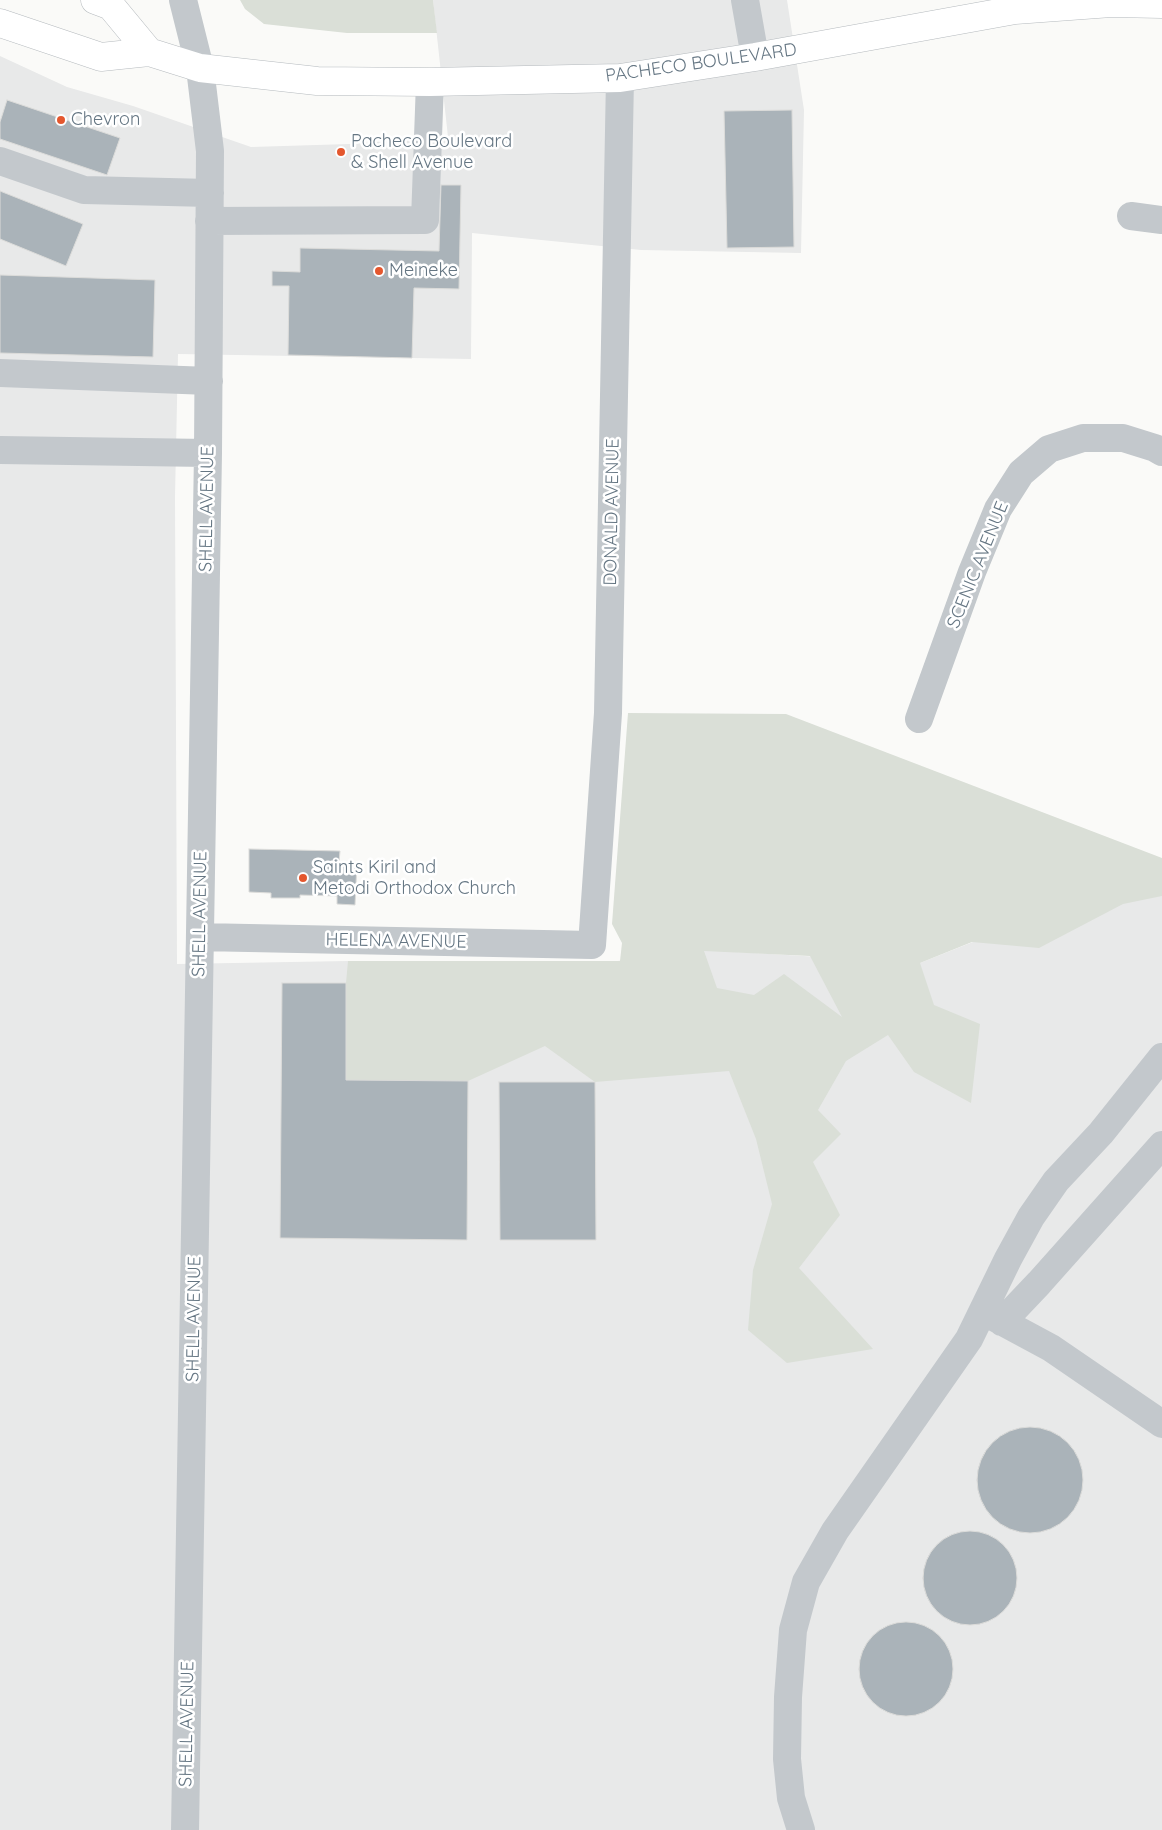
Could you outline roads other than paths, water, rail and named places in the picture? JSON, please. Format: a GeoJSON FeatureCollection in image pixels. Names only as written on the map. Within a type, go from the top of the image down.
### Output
{"type":"FeatureCollection","features":[{"type":"Feature","properties":{"kind":"main road"},"geometry":{"type":"LineString","coordinates":[[95,0],[111,6],[149,52]]}},
{"type":"Feature","properties":{"kind":"main road","name":"PACHECO BOULEVARD"},"geometry":{"type":"LineString","coordinates":[[0,23],[101,57],[149,52],[200,68],[317,81],[430,82],[620,78],[754,57],[1015,10],[1111,3],[1162,4]]}},
{"type":"Feature","properties":{"kind":"street","name":"SHELL AVENUE"},"geometry":{"type":"LineString","coordinates":[[183,0],[200,68],[210,151],[208,454],[185,1830]]}},
{"type":"Feature","properties":{"kind":"street"},"geometry":{"type":"LineString","coordinates":[[745,0],[754,57]]}},
{"type":"Feature","properties":{"kind":"street","name":"DONALD AVENUE"},"geometry":{"type":"LineString","coordinates":[[592,945],[608,714],[620,78]]}},
{"type":"Feature","properties":{"kind":"street"},"geometry":{"type":"LineString","coordinates":[[210,221],[425,220],[430,82]]}},
{"type":"Feature","properties":{"kind":"street"},"geometry":{"type":"LineString","coordinates":[[0,161],[84,190],[210,192]]}},
{"type":"Feature","properties":{"kind":"street"},"geometry":{"type":"LineString","coordinates":[[1131,216],[1162,220]]}},
{"type":"Feature","properties":{"kind":"street"},"geometry":{"type":"LineString","coordinates":[[0,373],[208,381]]}},
{"type":"Feature","properties":{"kind":"street","name":"SCENIC AVENUE"},"geometry":{"type":"LineString","coordinates":[[920,720],[972,572],[994,518],[1021,473],[1049,449],[1083,438],[1123,438],[1162,452]]}},
{"type":"Feature","properties":{"kind":"street"},"geometry":{"type":"LineString","coordinates":[[0,450],[208,454]]}},
{"type":"Feature","properties":{"kind":"street","name":"HELENA AVENUE"},"geometry":{"type":"LineString","coordinates":[[200,937],[592,945]]}},
{"type":"Feature","properties":{"kind":"street"},"geometry":{"type":"LineString","coordinates":[[992,1316],[1008,1258],[1031,1217],[1056,1181],[1100,1133],[1162,1057]]}},
{"type":"Feature","properties":{"kind":"street"},"geometry":{"type":"LineString","coordinates":[[801,1830],[791,1798],[787,1759],[788,1697],[793,1630],[806,1582],[835,1531],[969,1339],[992,1316],[1039,1283],[1162,1145]]}},
{"type":"Feature","properties":{"kind":"street"},"geometry":{"type":"LineString","coordinates":[[992,1316],[1051,1348],[1162,1424]]}},
{"type":"Feature","properties":{"kind":"place","name":"Chevron"},"geometry":{"type":"Point","coordinates":[61,120]}},
{"type":"Feature","properties":{"kind":"place","name":"Pacheco Boulevard & Shell Avenue"},"geometry":{"type":"Point","coordinates":[341,152]}},
{"type":"Feature","properties":{"kind":"place","name":"Meineke"},"geometry":{"type":"Point","coordinates":[379,271]}},
{"type":"Feature","properties":{"kind":"place","name":"Saints Kiril and Metodi Orthodox Church"},"geometry":{"type":"Point","coordinates":[303,878]}}]}
